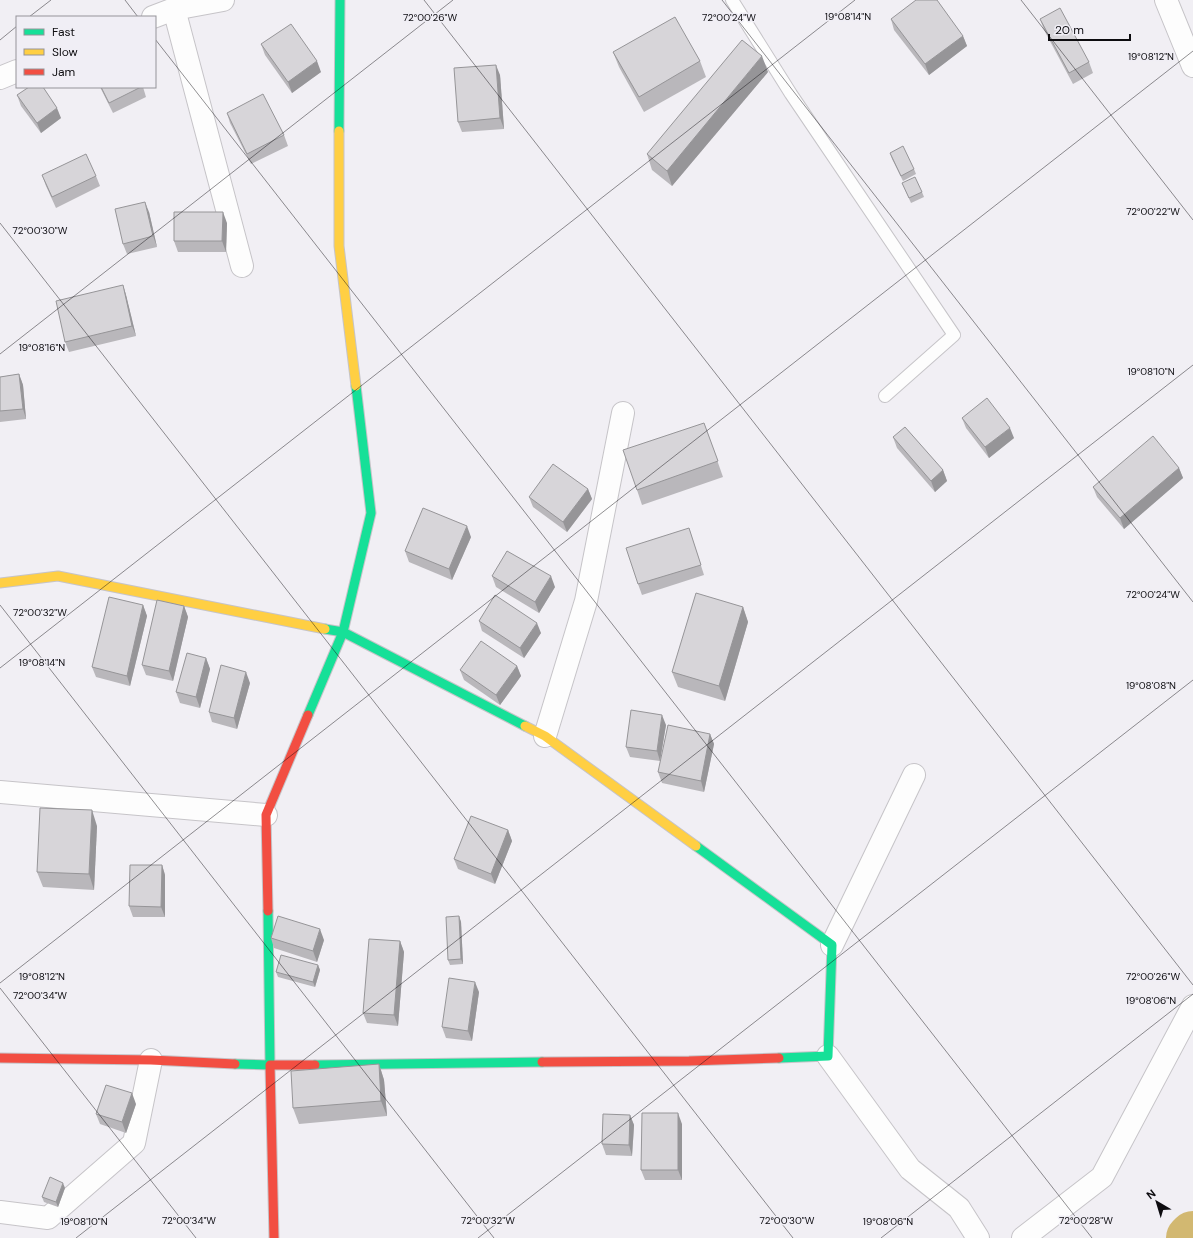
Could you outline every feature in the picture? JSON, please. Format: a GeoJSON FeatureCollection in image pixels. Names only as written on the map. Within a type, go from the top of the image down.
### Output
{"type":"FeatureCollection","features":[{"type":"Feature","properties":{"kind":"street"},"geometry":{"type":"LineString","coordinates":[[156,16],[174,9],[223,0]]}},
{"type":"Feature","properties":{"kind":"street"},"geometry":{"type":"LineString","coordinates":[[274,1238],[266,815],[343,632],[371,512],[339,246],[340,0]]}},
{"type":"Feature","properties":{"kind":"street"},"geometry":{"type":"LineString","coordinates":[[1166,0],[1193,66]]}},
{"type":"Feature","properties":{"kind":"street"},"geometry":{"type":"LineString","coordinates":[[174,9],[242,266]]}},
{"type":"Feature","properties":{"kind":"street"},"geometry":{"type":"LineString","coordinates":[[0,78],[16,71]]}},
{"type":"Feature","properties":{"kind":"street"},"geometry":{"type":"LineString","coordinates":[[545,736],[586,601],[623,413]]}},
{"type":"Feature","properties":{"kind":"street"},"geometry":{"type":"LineString","coordinates":[[0,583],[58,576],[343,632],[545,736],[832,945]]}},
{"type":"Feature","properties":{"kind":"street"},"geometry":{"type":"LineString","coordinates":[[914,775],[832,945],[828,1056],[910,1169],[959,1208],[978,1238]]}},
{"type":"Feature","properties":{"kind":"street"},"geometry":{"type":"LineString","coordinates":[[0,792],[266,815]]}},
{"type":"Feature","properties":{"kind":"street"},"geometry":{"type":"LineString","coordinates":[[1022,1238],[1102,1177],[1193,1006]]}},
{"type":"Feature","properties":{"kind":"street"},"geometry":{"type":"LineString","coordinates":[[0,1058],[151,1060],[270,1065],[689,1061],[828,1056]]}},
{"type":"Feature","properties":{"kind":"street"},"geometry":{"type":"LineString","coordinates":[[0,1212],[48,1218],[134,1143],[151,1060]]}},
{"type":"Feature","properties":{"kind":"lane"},"geometry":{"type":"LineString","coordinates":[[732,0],[791,94],[954,334],[885,396]]}},
{"type":"Feature","properties":{"kind":"building"},"geometry":{"type":"Polygon","coordinates":[[[916,0],[937,0],[963,36],[925,64],[891,19],[916,0]]]}},
{"type":"Feature","properties":{"kind":"building"},"geometry":{"type":"Polygon","coordinates":[[[1060,8],[1089,62],[1069,73],[1040,19],[1060,8]]]}},
{"type":"Feature","properties":{"kind":"building"},"geometry":{"type":"Polygon","coordinates":[[[675,17],[700,61],[639,97],[613,52],[675,17]]]}},
{"type":"Feature","properties":{"kind":"building"},"geometry":{"type":"Polygon","coordinates":[[[291,24],[317,61],[288,82],[261,44],[291,24]]]}},
{"type":"Feature","properties":{"kind":"building"},"geometry":{"type":"Polygon","coordinates":[[[742,40],[762,56],[667,171],[647,154],[742,40]]]}},
{"type":"Feature","properties":{"kind":"building"},"geometry":{"type":"Polygon","coordinates":[[[496,65],[500,118],[458,122],[454,68],[496,65]]]}},
{"type":"Feature","properties":{"kind":"building"},"geometry":{"type":"Polygon","coordinates":[[[28,88],[44,88],[57,108],[37,123],[17,95],[28,88]]]}},
{"type":"Feature","properties":{"kind":"building"},"geometry":{"type":"Polygon","coordinates":[[[102,88],[139,88],[109,103],[102,88]]]}},
{"type":"Feature","properties":{"kind":"building"},"geometry":{"type":"Polygon","coordinates":[[[263,94],[284,135],[247,154],[227,113],[263,94]]]}},
{"type":"Feature","properties":{"kind":"building"},"geometry":{"type":"Polygon","coordinates":[[[903,146],[914,169],[901,176],[890,153],[903,146]]]}},
{"type":"Feature","properties":{"kind":"building"},"geometry":{"type":"Polygon","coordinates":[[[86,154],[96,176],[52,197],[42,175],[86,154]]]}},
{"type":"Feature","properties":{"kind":"building"},"geometry":{"type":"Polygon","coordinates":[[[915,177],[922,192],[909,198],[902,183],[915,177]]]}},
{"type":"Feature","properties":{"kind":"building"},"geometry":{"type":"Polygon","coordinates":[[[145,202],[153,236],[123,244],[115,209],[145,202]]]}},
{"type":"Feature","properties":{"kind":"building"},"geometry":{"type":"Polygon","coordinates":[[[174,212],[223,212],[222,241],[174,241],[174,212]]]}},
{"type":"Feature","properties":{"kind":"building"},"geometry":{"type":"Polygon","coordinates":[[[123,285],[132,326],[65,342],[56,301],[123,285]]]}},
{"type":"Feature","properties":{"kind":"building"},"geometry":{"type":"Polygon","coordinates":[[[19,374],[23,409],[0,411],[0,377],[19,374]]]}},
{"type":"Feature","properties":{"kind":"building"},"geometry":{"type":"Polygon","coordinates":[[[987,398],[1010,428],[985,447],[962,418],[987,398]]]}},
{"type":"Feature","properties":{"kind":"building"},"geometry":{"type":"Polygon","coordinates":[[[704,423],[718,461],[637,490],[623,450],[704,423]]]}},
{"type":"Feature","properties":{"kind":"building"},"geometry":{"type":"Polygon","coordinates":[[[905,427],[943,470],[931,481],[893,437],[905,427]]]}},
{"type":"Feature","properties":{"kind":"building"},"geometry":{"type":"Polygon","coordinates":[[[1153,436],[1179,468],[1120,518],[1093,487],[1153,436]]]}},
{"type":"Feature","properties":{"kind":"building"},"geometry":{"type":"Polygon","coordinates":[[[553,464],[588,489],[563,522],[529,497],[553,464]]]}},
{"type":"Feature","properties":{"kind":"building"},"geometry":{"type":"Polygon","coordinates":[[[423,508],[467,526],[449,569],[405,551],[423,508]]]}},
{"type":"Feature","properties":{"kind":"building"},"geometry":{"type":"Polygon","coordinates":[[[689,528],[701,565],[638,584],[626,548],[689,528]]]}},
{"type":"Feature","properties":{"kind":"building"},"geometry":{"type":"Polygon","coordinates":[[[507,551],[551,576],[535,602],[492,576],[507,551]]]}},
{"type":"Feature","properties":{"kind":"building"},"geometry":{"type":"Polygon","coordinates":[[[696,593],[743,607],[719,686],[672,672],[696,593]]]}},
{"type":"Feature","properties":{"kind":"building"},"geometry":{"type":"Polygon","coordinates":[[[495,595],[537,623],[520,648],[479,621],[495,595]]]}},
{"type":"Feature","properties":{"kind":"building"},"geometry":{"type":"Polygon","coordinates":[[[109,597],[143,605],[127,676],[92,667],[109,597]]]}},
{"type":"Feature","properties":{"kind":"building"},"geometry":{"type":"Polygon","coordinates":[[[157,600],[184,606],[169,671],[142,665],[157,600]]]}},
{"type":"Feature","properties":{"kind":"building"},"geometry":{"type":"Polygon","coordinates":[[[481,641],[517,666],[496,695],[460,670],[481,641]]]}},
{"type":"Feature","properties":{"kind":"building"},"geometry":{"type":"Polygon","coordinates":[[[187,653],[206,658],[196,697],[176,692],[187,653]]]}},
{"type":"Feature","properties":{"kind":"building"},"geometry":{"type":"Polygon","coordinates":[[[221,665],[246,672],[234,718],[209,712],[221,665]]]}},
{"type":"Feature","properties":{"kind":"building"},"geometry":{"type":"Polygon","coordinates":[[[631,710],[662,715],[657,751],[626,747],[631,710]]]}},
{"type":"Feature","properties":{"kind":"building"},"geometry":{"type":"Polygon","coordinates":[[[668,725],[710,734],[701,781],[658,772],[668,725]]]}},
{"type":"Feature","properties":{"kind":"building"},"geometry":{"type":"Polygon","coordinates":[[[40,808],[92,810],[89,874],[37,872],[40,808]]]}},
{"type":"Feature","properties":{"kind":"building"},"geometry":{"type":"Polygon","coordinates":[[[471,816],[508,830],[491,874],[454,859],[471,816]]]}},
{"type":"Feature","properties":{"kind":"building"},"geometry":{"type":"Polygon","coordinates":[[[130,865],[162,865],[161,907],[129,906],[130,865]]]}},
{"type":"Feature","properties":{"kind":"building"},"geometry":{"type":"Polygon","coordinates":[[[278,916],[320,929],[313,951],[271,938],[278,916]]]}},
{"type":"Feature","properties":{"kind":"building"},"geometry":{"type":"Polygon","coordinates":[[[459,916],[461,959],[448,960],[446,917],[459,916]]]}},
{"type":"Feature","properties":{"kind":"building"},"geometry":{"type":"Polygon","coordinates":[[[369,939],[400,941],[394,1015],[363,1013],[369,939]]]}},
{"type":"Feature","properties":{"kind":"building"},"geometry":{"type":"Polygon","coordinates":[[[281,955],[318,965],[313,982],[276,972],[281,955]]]}},
{"type":"Feature","properties":{"kind":"building"},"geometry":{"type":"Polygon","coordinates":[[[449,978],[475,982],[468,1031],[442,1027],[449,978]]]}},
{"type":"Feature","properties":{"kind":"building"},"geometry":{"type":"Polygon","coordinates":[[[379,1064],[381,1101],[293,1108],[291,1071],[379,1064]]]}},
{"type":"Feature","properties":{"kind":"building"},"geometry":{"type":"Polygon","coordinates":[[[106,1085],[132,1093],[122,1122],[96,1114],[106,1085]]]}},
{"type":"Feature","properties":{"kind":"building"},"geometry":{"type":"Polygon","coordinates":[[[642,1113],[678,1113],[678,1170],[641,1170],[642,1113]]]}},
{"type":"Feature","properties":{"kind":"building"},"geometry":{"type":"Polygon","coordinates":[[[603,1114],[630,1115],[629,1145],[602,1144],[603,1114]]]}},
{"type":"Feature","properties":{"kind":"building"},"geometry":{"type":"Polygon","coordinates":[[[50,1177],[63,1183],[56,1202],[42,1197],[50,1177]]]}},
{"type":"Feature","properties":{"kind":"waterway"},"geometry":{"type":"LineString","coordinates":[[1190,1238],[1193,1235]]}},
{"type":"Feature","properties":{"kind":"traffic: fast"},"geometry":{"type":"LineString","coordinates":[[339,131],[340,0]]}},
{"type":"Feature","properties":{"kind":"traffic: fast"},"geometry":{"type":"LineString","coordinates":[[308,715],[343,632],[371,513],[356,386]]}},
{"type":"Feature","properties":{"kind":"traffic: fast"},"geometry":{"type":"LineString","coordinates":[[325,629],[343,632],[525,726]]}},
{"type":"Feature","properties":{"kind":"traffic: fast"},"geometry":{"type":"LineString","coordinates":[[696,846],[832,945],[828,1056],[779,1058]]}},
{"type":"Feature","properties":{"kind":"traffic: fast"},"geometry":{"type":"LineString","coordinates":[[235,1064],[270,1065],[268,911]]}},
{"type":"Feature","properties":{"kind":"traffic: fast"},"geometry":{"type":"LineString","coordinates":[[315,1065],[542,1062]]}},
{"type":"Feature","properties":{"kind":"traffic: slow"},"geometry":{"type":"LineString","coordinates":[[339,131],[339,246],[356,386]]}},
{"type":"Feature","properties":{"kind":"traffic: slow"},"geometry":{"type":"LineString","coordinates":[[0,583],[58,576],[325,629]]}},
{"type":"Feature","properties":{"kind":"traffic: slow"},"geometry":{"type":"LineString","coordinates":[[525,726],[545,736],[696,846]]}},
{"type":"Feature","properties":{"kind":"traffic: jam"},"geometry":{"type":"LineString","coordinates":[[268,911],[266,815],[308,715]]}},
{"type":"Feature","properties":{"kind":"traffic: jam"},"geometry":{"type":"LineString","coordinates":[[0,1058],[151,1060],[235,1064]]}},
{"type":"Feature","properties":{"kind":"traffic: jam"},"geometry":{"type":"LineString","coordinates":[[542,1062],[689,1061],[779,1058]]}},
{"type":"Feature","properties":{"kind":"traffic: jam"},"geometry":{"type":"LineString","coordinates":[[274,1238],[270,1065],[315,1065]]}}]}
